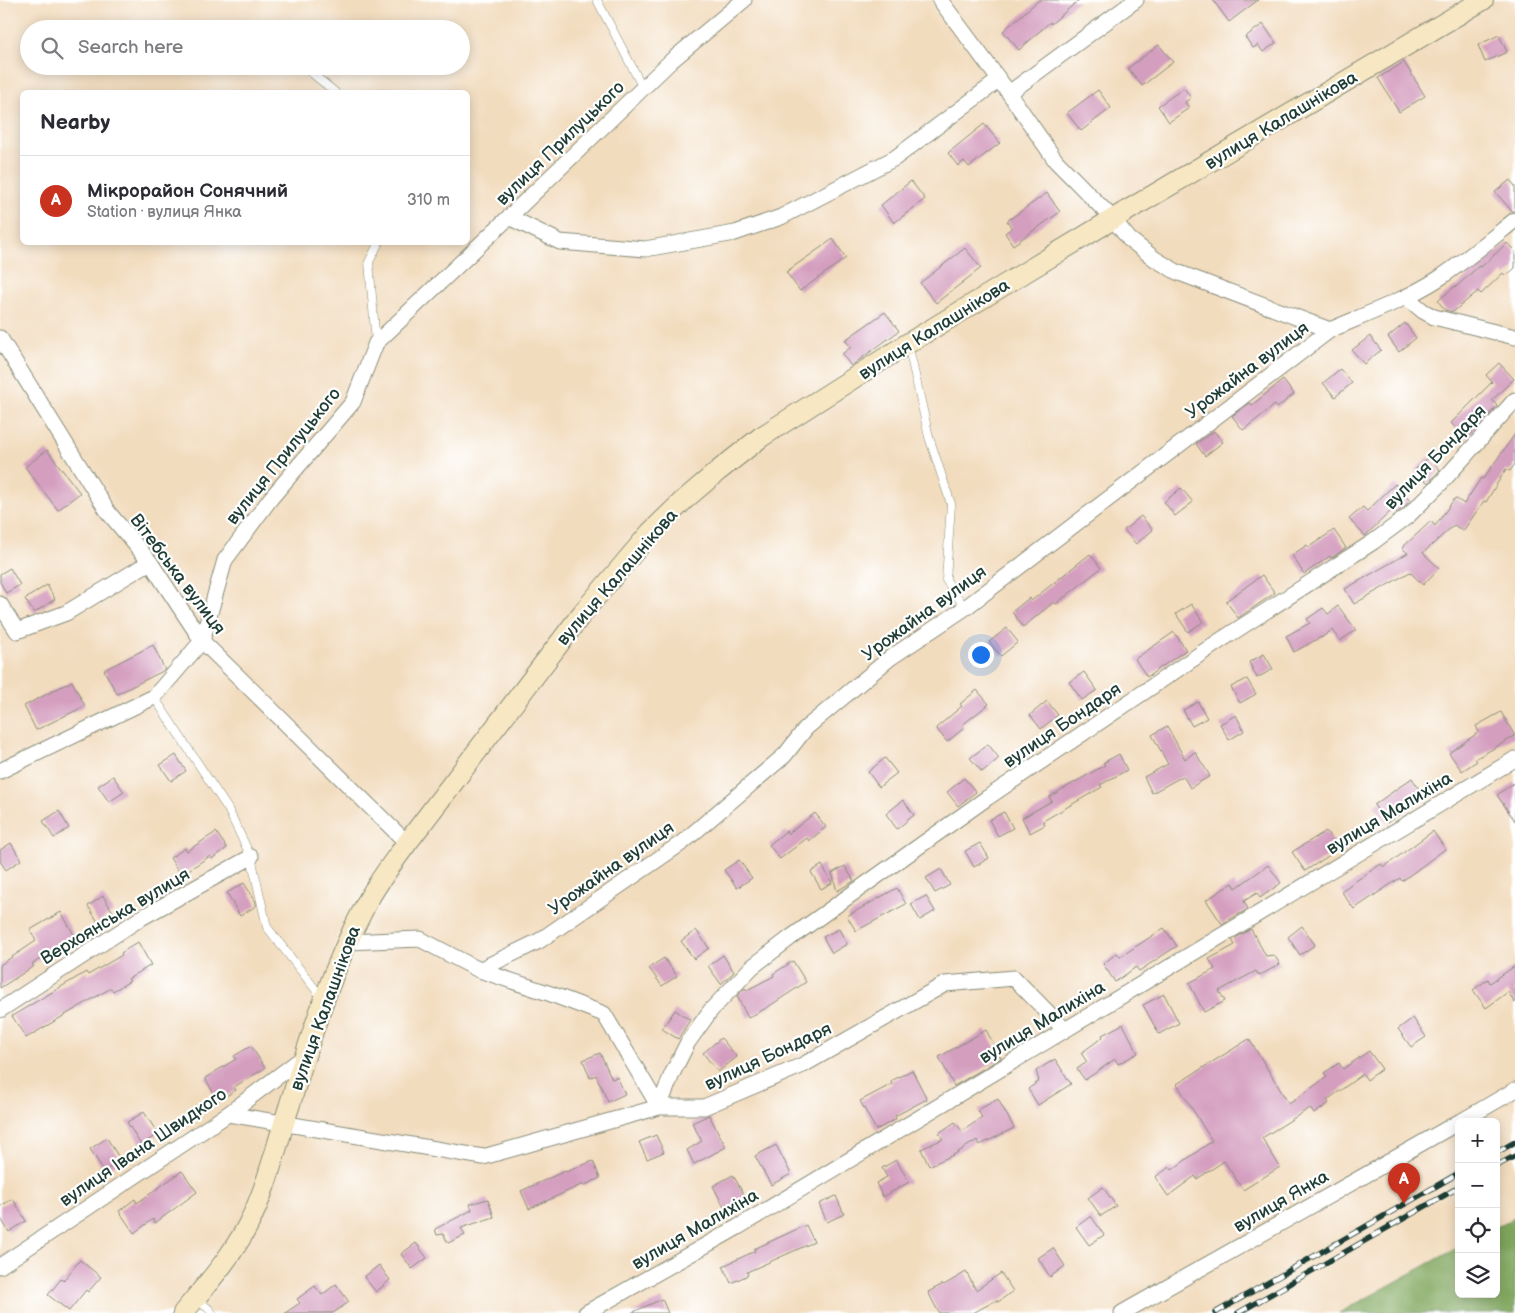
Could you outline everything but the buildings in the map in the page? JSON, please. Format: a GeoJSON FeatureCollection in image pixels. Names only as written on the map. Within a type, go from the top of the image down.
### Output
{"type":"FeatureCollection","features":[{"type":"Feature","properties":{"kind":"street","name":"вулиця Прилуцького"},"geometry":{"type":"LineString","coordinates":[[202,641],[225,560],[270,498],[353,402],[376,343],[671,61],[744,0]]}},
{"type":"Feature","properties":{"kind":"street"},"geometry":{"type":"LineString","coordinates":[[940,0],[1009,93],[1056,161],[1113,219],[1129,239],[1154,259],[1177,272],[1330,330]]}},
{"type":"Feature","properties":{"kind":"street"},"geometry":{"type":"LineString","coordinates":[[1009,93],[1136,0]]}},
{"type":"Feature","properties":{"kind":"street","name":"вулиця Калашнікова"},"geometry":{"type":"LineString","coordinates":[[189,1306],[228,1260],[248,1225],[262,1193],[324,1000],[347,942],[365,904],[407,843],[584,611],[650,533],[684,500],[761,438],[907,344],[1113,219],[1483,0]]}},
{"type":"Feature","properties":{"kind":"street"},"geometry":{"type":"LineString","coordinates":[[509,217],[560,242],[645,249],[735,233],[781,217],[895,158],[999,80]]}},
{"type":"Feature","properties":{"kind":"street","name":"Урожайна вулиця"},"geometry":{"type":"LineString","coordinates":[[479,970],[539,940],[683,842],[785,755],[806,728],[890,658],[965,608],[1330,330],[1406,297],[1438,279],[1515,220]]}},
{"type":"Feature","properties":{"kind":"street"},"geometry":{"type":"LineString","coordinates":[[1406,297],[1423,311],[1434,317],[1515,337]]}},
{"type":"Feature","properties":{"kind":"street","name":"Вітебська вулиця"},"geometry":{"type":"LineString","coordinates":[[0,338],[108,512],[150,562],[202,641],[407,843]]}},
{"type":"Feature","properties":{"kind":"street","name":"вулиця Бондаря"},"geometry":{"type":"LineString","coordinates":[[659,1106],[688,1042],[711,1010],[752,967],[987,798],[1213,645],[1373,542],[1408,516],[1440,484],[1515,400]]}},
{"type":"Feature","properties":{"kind":"street"},"geometry":{"type":"LineString","coordinates":[[0,604],[17,631],[66,613],[150,562]]}},
{"type":"Feature","properties":{"kind":"street"},"geometry":{"type":"LineString","coordinates":[[0,771],[154,697],[202,641]]}},
{"type":"Feature","properties":{"kind":"street","name":"вулиця Малихіна"},"geometry":{"type":"LineString","coordinates":[[586,1313],[738,1227],[1515,759]]}},
{"type":"Feature","properties":{"kind":"street","name":"Верхоянська вулиця"},"geometry":{"type":"LineString","coordinates":[[0,1010],[141,918],[251,857]]}},
{"type":"Feature","properties":{"kind":"street"},"geometry":{"type":"LineString","coordinates":[[347,942],[420,939],[479,970],[604,1014],[659,1106]]}},
{"type":"Feature","properties":{"kind":"street","name":"вулиця Бондаря"},"geometry":{"type":"LineString","coordinates":[[228,1114],[483,1157],[659,1106],[704,1107],[803,1065],[945,984],[1014,978],[1065,1030]]}},
{"type":"Feature","properties":{"kind":"street","name":"вулиця Івана Швидкого"},"geometry":{"type":"LineString","coordinates":[[0,1266],[228,1114],[305,1056]]}},
{"type":"Feature","properties":{"kind":"street","name":"вулиця Янка"},"geometry":{"type":"LineString","coordinates":[[1466,1118],[1515,1090]]}},
{"type":"Feature","properties":{"kind":"street","name":"вулиця Янка"},"geometry":{"type":"LineString","coordinates":[[1122,1313],[1455,1124]]}},
{"type":"Feature","properties":{"kind":"lane"},"geometry":{"type":"LineString","coordinates":[[597,0],[643,88]]}},
{"type":"Feature","properties":{"kind":"lane"},"geometry":{"type":"LineString","coordinates":[[314,75],[333,90]]}},
{"type":"Feature","properties":{"kind":"lane"},"geometry":{"type":"LineString","coordinates":[[376,343],[370,262],[378,245]]}},
{"type":"Feature","properties":{"kind":"lane"},"geometry":{"type":"LineString","coordinates":[[907,344],[930,437],[951,504],[946,580],[965,608]]}},
{"type":"Feature","properties":{"kind":"lane"},"geometry":{"type":"LineString","coordinates":[[154,697],[228,809],[251,857],[267,927],[324,1000]]}},
{"type":"Feature","properties":{"kind":"lane"},"geometry":{"type":"LineString","coordinates":[[189,1306],[208,1308],[212,1313]]}},
{"type":"Feature","properties":{"kind":"green space"},"geometry":{"type":"Polygon","coordinates":[[[1515,1217],[1515,1313],[1339,1313],[1455,1249],[1455,1298],[1500,1298],[1500,1225],[1515,1217]]]}},
{"type":"Feature","properties":{"kind":"railway"},"geometry":{"type":"LineString","coordinates":[[1500,1151],[1515,1142]]}},
{"type":"Feature","properties":{"kind":"railway"},"geometry":{"type":"LineString","coordinates":[[1500,1164],[1515,1156]]}},
{"type":"Feature","properties":{"kind":"railway"},"geometry":{"type":"LineString","coordinates":[[1215,1313],[1455,1175]]}},
{"type":"Feature","properties":{"kind":"railway"},"geometry":{"type":"LineString","coordinates":[[1238,1313],[1455,1189]]}},
{"type":"Feature","properties":{"kind":"place","name":"Мікрорайон Сонячний"},"geometry":{"type":"Point","coordinates":[1404,1204]}}]}
